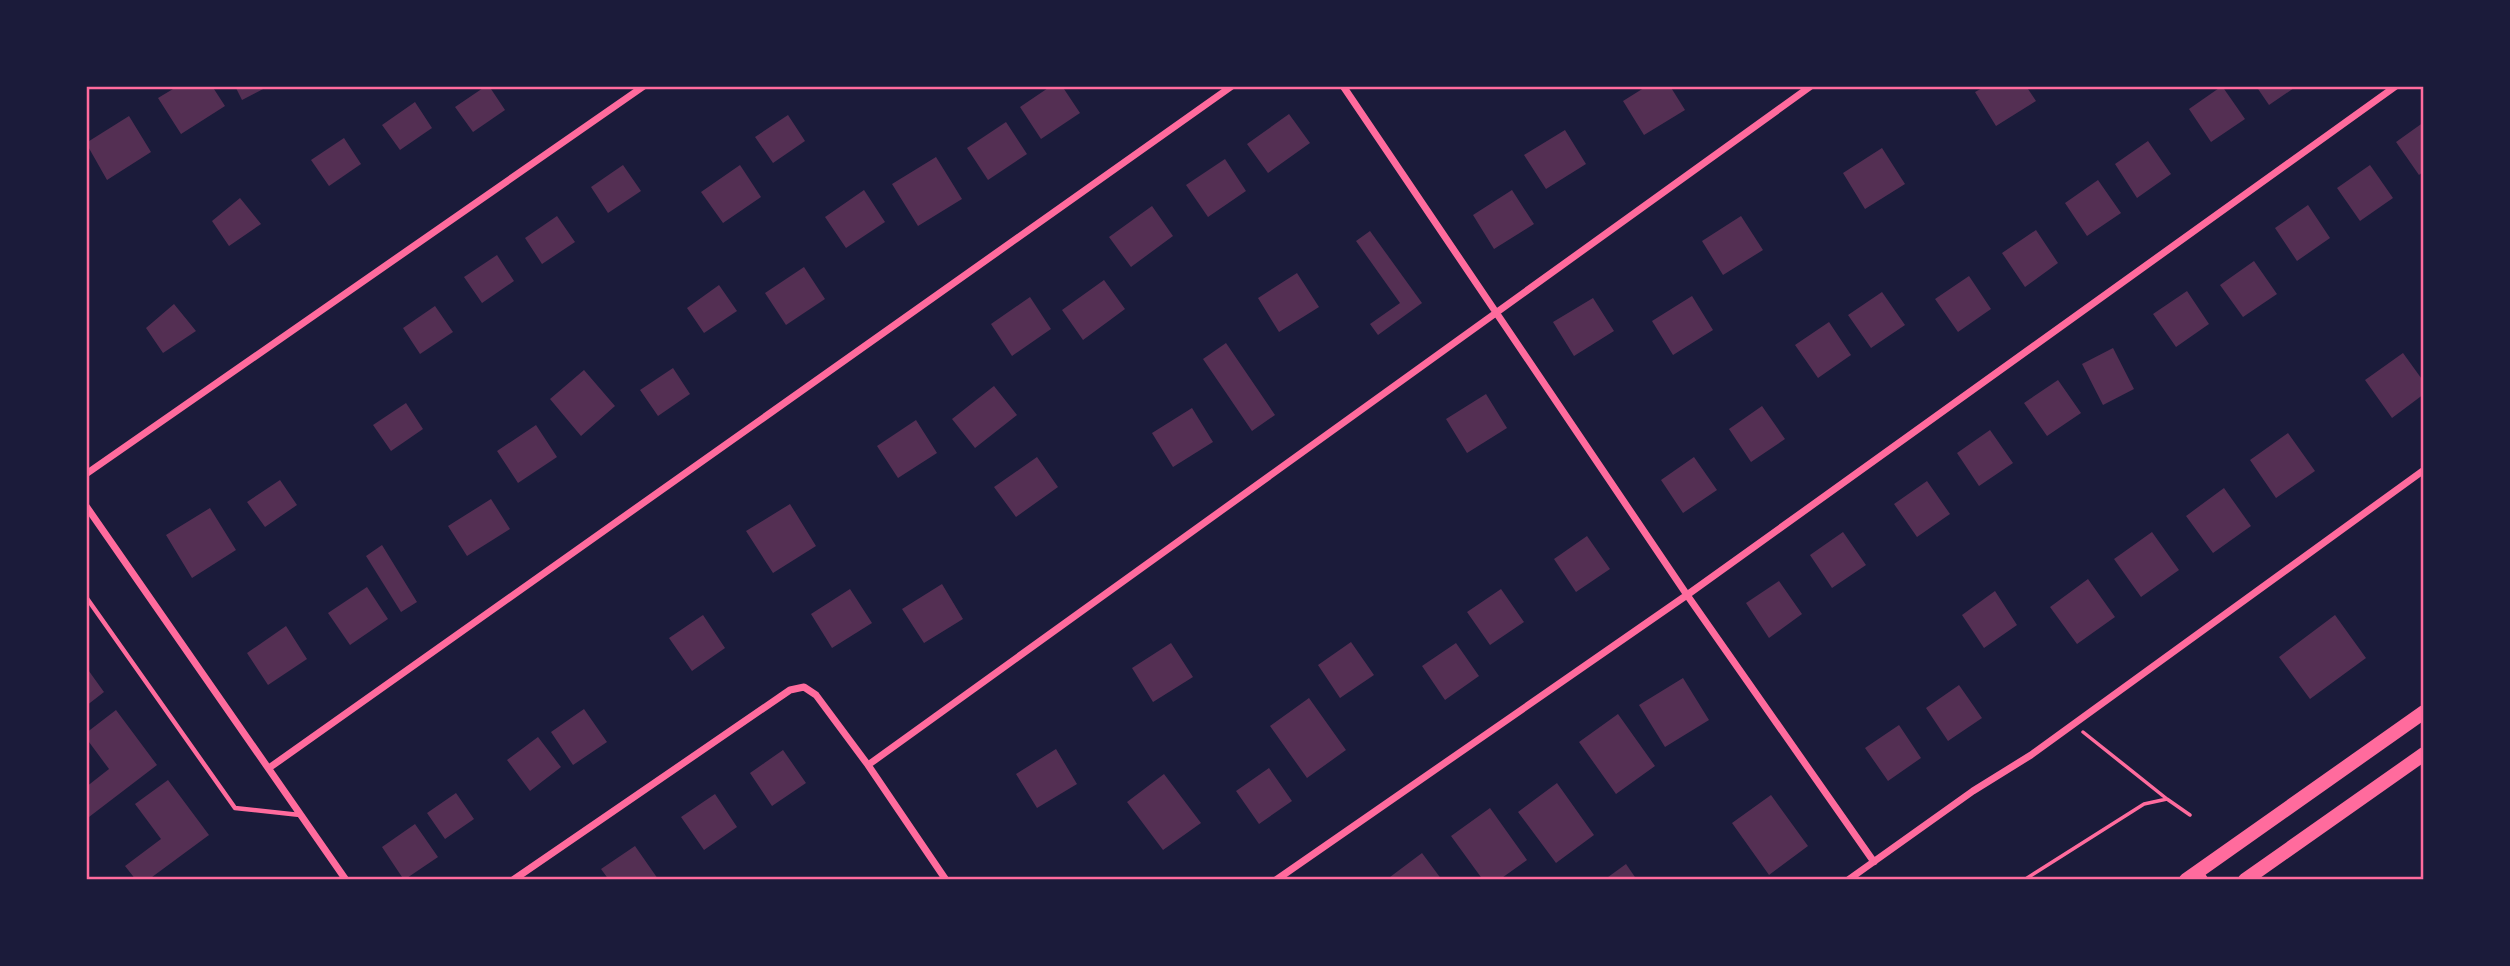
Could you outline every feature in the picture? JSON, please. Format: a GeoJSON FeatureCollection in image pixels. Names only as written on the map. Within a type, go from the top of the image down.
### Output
{"type":"FeatureCollection","features":[{"type":"Feature","properties":{"kind":"main road"},"geometry":{"type":"LineString","coordinates":[[2186,880],[2202,876],[2424,712]]}},
{"type":"Feature","properties":{"kind":"main road"},"geometry":{"type":"LineString","coordinates":[[2245,880],[2424,754]]}},
{"type":"Feature","properties":{"kind":"street"},"geometry":{"type":"LineString","coordinates":[[86,474],[645,86]]}},
{"type":"Feature","properties":{"kind":"street"},"geometry":{"type":"LineString","coordinates":[[269,768],[1231,86]]}},
{"type":"Feature","properties":{"kind":"street"},"geometry":{"type":"LineString","coordinates":[[1343,86],[1686,595],[1874,862]]}},
{"type":"Feature","properties":{"kind":"street"},"geometry":{"type":"LineString","coordinates":[[868,765],[1811,86]]}},
{"type":"Feature","properties":{"kind":"street"},"geometry":{"type":"LineString","coordinates":[[1276,880],[1686,595],[2396,86]]}},
{"type":"Feature","properties":{"kind":"street"},"geometry":{"type":"LineString","coordinates":[[1848,880],[1973,791],[2031,755],[2424,470]]}},
{"type":"Feature","properties":{"kind":"street"},"geometry":{"type":"LineString","coordinates":[[86,506],[346,880]]}},
{"type":"Feature","properties":{"kind":"street"},"geometry":{"type":"LineString","coordinates":[[513,880],[790,690],[804,687],[816,695],[868,765],[946,880]]}},
{"type":"Feature","properties":{"kind":"lane"},"geometry":{"type":"LineString","coordinates":[[86,597],[235,808],[300,815]]}},
{"type":"Feature","properties":{"kind":"path"},"geometry":{"type":"LineString","coordinates":[[2073,724],[2190,815]]}},
{"type":"Feature","properties":{"kind":"path"},"geometry":{"type":"LineString","coordinates":[[2024,880],[2144,804],[2167,799]]}},
{"type":"Feature","properties":{"kind":"building"},"geometry":{"type":"Polygon","coordinates":[[[178,86],[212,86],[225,106],[181,134],[158,98],[178,86]]]}},
{"type":"Feature","properties":{"kind":"building"},"geometry":{"type":"Polygon","coordinates":[[[235,86],[269,86],[242,100],[235,86]]]}},
{"type":"Feature","properties":{"kind":"building"},"geometry":{"type":"Polygon","coordinates":[[[489,86],[505,110],[473,132],[455,107],[489,86]]]}},
{"type":"Feature","properties":{"kind":"building"},"geometry":{"type":"Polygon","coordinates":[[[1051,86],[1062,86],[1080,113],[1041,139],[1020,107],[1051,86]]]}},
{"type":"Feature","properties":{"kind":"building"},"geometry":{"type":"Polygon","coordinates":[[[1647,86],[1670,86],[1685,110],[1644,135],[1623,101],[1647,86]]]}},
{"type":"Feature","properties":{"kind":"building"},"geometry":{"type":"Polygon","coordinates":[[[1986,86],[2026,86],[2036,101],[1996,126],[1975,92],[1986,86]]]}},
{"type":"Feature","properties":{"kind":"building"},"geometry":{"type":"Polygon","coordinates":[[[2222,86],[2245,119],[2211,142],[2189,109],[2222,86]]]}},
{"type":"Feature","properties":{"kind":"building"},"geometry":{"type":"Polygon","coordinates":[[[2256,86],[2297,86],[2269,105],[2256,86]]]}},
{"type":"Feature","properties":{"kind":"building"},"geometry":{"type":"Polygon","coordinates":[[[415,102],[432,128],[400,150],[382,125],[415,102]]]}},
{"type":"Feature","properties":{"kind":"building"},"geometry":{"type":"Polygon","coordinates":[[[1289,114],[1310,143],[1268,173],[1247,144],[1289,114]]]}},
{"type":"Feature","properties":{"kind":"building"},"geometry":{"type":"Polygon","coordinates":[[[788,115],[805,141],[773,163],[755,137],[788,115]]]}},
{"type":"Feature","properties":{"kind":"building"},"geometry":{"type":"Polygon","coordinates":[[[129,116],[151,152],[107,180],[86,143],[129,116]]]}},
{"type":"Feature","properties":{"kind":"building"},"geometry":{"type":"Polygon","coordinates":[[[1006,122],[1027,154],[988,180],[967,148],[1006,122]]]}},
{"type":"Feature","properties":{"kind":"building"},"geometry":{"type":"Polygon","coordinates":[[[2424,122],[2424,171],[2419,175],[2396,142],[2424,122]]]}},
{"type":"Feature","properties":{"kind":"building"},"geometry":{"type":"Polygon","coordinates":[[[1565,130],[1586,164],[1546,189],[1524,155],[1565,130]]]}},
{"type":"Feature","properties":{"kind":"building"},"geometry":{"type":"Polygon","coordinates":[[[344,138],[361,164],[329,186],[311,160],[344,138]]]}},
{"type":"Feature","properties":{"kind":"building"},"geometry":{"type":"Polygon","coordinates":[[[2148,141],[2171,174],[2137,198],[2115,164],[2148,141]]]}},
{"type":"Feature","properties":{"kind":"building"},"geometry":{"type":"Polygon","coordinates":[[[1882,148],[1905,184],[1865,209],[1843,173],[1882,148]]]}},
{"type":"Feature","properties":{"kind":"building"},"geometry":{"type":"Polygon","coordinates":[[[936,157],[962,199],[918,226],[892,184],[936,157]]]}},
{"type":"Feature","properties":{"kind":"building"},"geometry":{"type":"Polygon","coordinates":[[[1225,159],[1246,191],[1208,217],[1186,185],[1225,159]]]}},
{"type":"Feature","properties":{"kind":"building"},"geometry":{"type":"Polygon","coordinates":[[[623,165],[641,191],[608,213],[591,187],[623,165]]]}},
{"type":"Feature","properties":{"kind":"building"},"geometry":{"type":"Polygon","coordinates":[[[740,165],[761,197],[723,223],[701,192],[740,165]]]}},
{"type":"Feature","properties":{"kind":"building"},"geometry":{"type":"Polygon","coordinates":[[[2370,165],[2393,198],[2360,221],[2337,188],[2370,165]]]}},
{"type":"Feature","properties":{"kind":"building"},"geometry":{"type":"Polygon","coordinates":[[[2098,180],[2121,213],[2087,236],[2065,203],[2098,180]]]}},
{"type":"Feature","properties":{"kind":"building"},"geometry":{"type":"Polygon","coordinates":[[[864,190],[885,222],[846,248],[825,217],[864,190]]]}},
{"type":"Feature","properties":{"kind":"building"},"geometry":{"type":"Polygon","coordinates":[[[1512,190],[1534,224],[1494,249],[1473,215],[1512,190]]]}},
{"type":"Feature","properties":{"kind":"building"},"geometry":{"type":"Polygon","coordinates":[[[240,198],[261,224],[229,246],[212,221],[240,198]]]}},
{"type":"Feature","properties":{"kind":"building"},"geometry":{"type":"Polygon","coordinates":[[[2308,205],[2330,238],[2297,261],[2275,228],[2308,205]]]}},
{"type":"Feature","properties":{"kind":"building"},"geometry":{"type":"Polygon","coordinates":[[[1152,206],[1173,236],[1131,267],[1109,237],[1152,206]]]}},
{"type":"Feature","properties":{"kind":"building"},"geometry":{"type":"Polygon","coordinates":[[[557,216],[575,242],[542,264],[525,238],[557,216]]]}},
{"type":"Feature","properties":{"kind":"building"},"geometry":{"type":"Polygon","coordinates":[[[1741,216],[1763,250],[1723,275],[1702,241],[1741,216]]]}},
{"type":"Feature","properties":{"kind":"building"},"geometry":{"type":"Polygon","coordinates":[[[2036,230],[2058,263],[2025,287],[2002,253],[2036,230]]]}},
{"type":"Feature","properties":{"kind":"building"},"geometry":{"type":"Polygon","coordinates":[[[1370,231],[1422,303],[1378,335],[1370,324],[1400,303],[1356,241],[1370,231]]]}},
{"type":"Feature","properties":{"kind":"building"},"geometry":{"type":"Polygon","coordinates":[[[497,255],[514,281],[482,303],[464,277],[497,255]]]}},
{"type":"Feature","properties":{"kind":"building"},"geometry":{"type":"Polygon","coordinates":[[[2254,261],[2277,294],[2243,317],[2220,285],[2254,261]]]}},
{"type":"Feature","properties":{"kind":"building"},"geometry":{"type":"Polygon","coordinates":[[[804,267],[825,299],[786,325],[765,293],[804,267]]]}},
{"type":"Feature","properties":{"kind":"building"},"geometry":{"type":"Polygon","coordinates":[[[1297,273],[1319,307],[1279,332],[1258,298],[1297,273]]]}},
{"type":"Feature","properties":{"kind":"building"},"geometry":{"type":"Polygon","coordinates":[[[1969,276],[1991,309],[1958,332],[1935,299],[1969,276]]]}},
{"type":"Feature","properties":{"kind":"building"},"geometry":{"type":"Polygon","coordinates":[[[1104,280],[1125,309],[1083,340],[1062,310],[1104,280]]]}},
{"type":"Feature","properties":{"kind":"building"},"geometry":{"type":"Polygon","coordinates":[[[719,285],[737,311],[704,333],[687,308],[719,285]]]}},
{"type":"Feature","properties":{"kind":"building"},"geometry":{"type":"Polygon","coordinates":[[[2187,291],[2209,324],[2176,347],[2153,314],[2187,291]]]}},
{"type":"Feature","properties":{"kind":"building"},"geometry":{"type":"Polygon","coordinates":[[[1882,292],[1905,325],[1871,348],[1848,315],[1882,292]]]}},
{"type":"Feature","properties":{"kind":"building"},"geometry":{"type":"Polygon","coordinates":[[[1692,296],[1713,330],[1673,355],[1652,321],[1692,296]]]}},
{"type":"Feature","properties":{"kind":"building"},"geometry":{"type":"Polygon","coordinates":[[[1030,297],[1051,329],[1012,356],[991,324],[1030,297]]]}},
{"type":"Feature","properties":{"kind":"building"},"geometry":{"type":"Polygon","coordinates":[[[1593,298],[1614,331],[1574,356],[1553,322],[1593,298]]]}},
{"type":"Feature","properties":{"kind":"building"},"geometry":{"type":"Polygon","coordinates":[[[174,304],[196,331],[163,353],[146,328],[174,304]]]}},
{"type":"Feature","properties":{"kind":"building"},"geometry":{"type":"Polygon","coordinates":[[[435,306],[453,332],[420,354],[403,328],[435,306]]]}},
{"type":"Feature","properties":{"kind":"building"},"geometry":{"type":"Polygon","coordinates":[[[1829,322],[1851,355],[1818,378],[1795,345],[1829,322]]]}},
{"type":"Feature","properties":{"kind":"building"},"geometry":{"type":"Polygon","coordinates":[[[1226,343],[1275,415],[1252,431],[1203,359],[1226,343]]]}},
{"type":"Feature","properties":{"kind":"building"},"geometry":{"type":"Polygon","coordinates":[[[2113,348],[2134,389],[2103,405],[2082,364],[2113,348]]]}},
{"type":"Feature","properties":{"kind":"building"},"geometry":{"type":"Polygon","coordinates":[[[2403,353],[2424,382],[2424,394],[2392,418],[2365,380],[2403,353]]]}},
{"type":"Feature","properties":{"kind":"building"},"geometry":{"type":"Polygon","coordinates":[[[673,368],[690,394],[658,416],[640,390],[673,368]]]}},
{"type":"Feature","properties":{"kind":"building"},"geometry":{"type":"Polygon","coordinates":[[[584,370],[615,406],[581,436],[550,399],[584,370]]]}},
{"type":"Feature","properties":{"kind":"building"},"geometry":{"type":"Polygon","coordinates":[[[2058,380],[2081,413],[2047,436],[2024,403],[2058,380]]]}},
{"type":"Feature","properties":{"kind":"building"},"geometry":{"type":"Polygon","coordinates":[[[994,386],[1017,415],[975,448],[952,419],[994,386]]]}},
{"type":"Feature","properties":{"kind":"building"},"geometry":{"type":"Polygon","coordinates":[[[1486,394],[1507,428],[1467,453],[1446,419],[1486,394]]]}},
{"type":"Feature","properties":{"kind":"building"},"geometry":{"type":"Polygon","coordinates":[[[406,403],[423,429],[391,451],[373,425],[406,403]]]}},
{"type":"Feature","properties":{"kind":"building"},"geometry":{"type":"Polygon","coordinates":[[[1762,406],[1785,439],[1751,462],[1729,429],[1762,406]]]}},
{"type":"Feature","properties":{"kind":"building"},"geometry":{"type":"Polygon","coordinates":[[[1192,408],[1213,442],[1173,467],[1152,433],[1192,408]]]}},
{"type":"Feature","properties":{"kind":"building"},"geometry":{"type":"Polygon","coordinates":[[[916,420],[937,453],[898,478],[877,446],[916,420]]]}},
{"type":"Feature","properties":{"kind":"building"},"geometry":{"type":"Polygon","coordinates":[[[536,425],[557,457],[518,483],[497,451],[536,425]]]}},
{"type":"Feature","properties":{"kind":"building"},"geometry":{"type":"Polygon","coordinates":[[[1990,430],[2013,463],[1979,486],[1957,453],[1990,430]]]}},
{"type":"Feature","properties":{"kind":"building"},"geometry":{"type":"Polygon","coordinates":[[[2288,433],[2315,471],[2276,498],[2250,460],[2288,433]]]}},
{"type":"Feature","properties":{"kind":"building"},"geometry":{"type":"Polygon","coordinates":[[[1037,457],[1058,487],[1016,517],[994,487],[1037,457]]]}},
{"type":"Feature","properties":{"kind":"building"},"geometry":{"type":"Polygon","coordinates":[[[1694,457],[1717,490],[1683,513],[1661,480],[1694,457]]]}},
{"type":"Feature","properties":{"kind":"building"},"geometry":{"type":"Polygon","coordinates":[[[280,480],[297,505],[265,527],[247,502],[280,480]]]}},
{"type":"Feature","properties":{"kind":"building"},"geometry":{"type":"Polygon","coordinates":[[[1927,481],[1950,514],[1917,537],[1894,504],[1927,481]]]}},
{"type":"Feature","properties":{"kind":"building"},"geometry":{"type":"Polygon","coordinates":[[[2224,488],[2251,526],[2213,553],[2186,516],[2224,488]]]}},
{"type":"Feature","properties":{"kind":"building"},"geometry":{"type":"Polygon","coordinates":[[[491,499],[510,529],[467,556],[448,526],[491,499]]]}},
{"type":"Feature","properties":{"kind":"building"},"geometry":{"type":"Polygon","coordinates":[[[790,504],[816,546],[773,573],[746,531],[790,504]]]}},
{"type":"Feature","properties":{"kind":"building"},"geometry":{"type":"Polygon","coordinates":[[[210,508],[236,550],[192,578],[166,535],[210,508]]]}},
{"type":"Feature","properties":{"kind":"building"},"geometry":{"type":"Polygon","coordinates":[[[1843,532],[1866,565],[1832,588],[1810,555],[1843,532]]]}},
{"type":"Feature","properties":{"kind":"building"},"geometry":{"type":"Polygon","coordinates":[[[2152,532],[2179,570],[2141,597],[2114,559],[2152,532]]]}},
{"type":"Feature","properties":{"kind":"building"},"geometry":{"type":"Polygon","coordinates":[[[1587,536],[1610,569],[1576,592],[1554,559],[1587,536]]]}},
{"type":"Feature","properties":{"kind":"building"},"geometry":{"type":"Polygon","coordinates":[[[382,545],[417,602],[401,612],[366,556],[382,545]]]}},
{"type":"Feature","properties":{"kind":"building"},"geometry":{"type":"Polygon","coordinates":[[[2088,579],[2115,617],[2077,644],[2050,607],[2088,579]]]}},
{"type":"Feature","properties":{"kind":"building"},"geometry":{"type":"Polygon","coordinates":[[[1779,581],[1802,614],[1769,638],[1746,603],[1779,581]]]}},
{"type":"Feature","properties":{"kind":"building"},"geometry":{"type":"Polygon","coordinates":[[[942,584],[963,619],[924,643],[902,609],[942,584]]]}},
{"type":"Feature","properties":{"kind":"building"},"geometry":{"type":"Polygon","coordinates":[[[367,587],[388,619],[350,645],[328,613],[367,587]]]}},
{"type":"Feature","properties":{"kind":"building"},"geometry":{"type":"Polygon","coordinates":[[[850,589],[872,623],[832,648],[811,614],[850,589]]]}},
{"type":"Feature","properties":{"kind":"building"},"geometry":{"type":"Polygon","coordinates":[[[1501,589],[1524,622],[1490,645],[1467,612],[1501,589]]]}},
{"type":"Feature","properties":{"kind":"building"},"geometry":{"type":"Polygon","coordinates":[[[1995,591],[2017,625],[1984,648],[1962,615],[1995,591]]]}},
{"type":"Feature","properties":{"kind":"building"},"geometry":{"type":"Polygon","coordinates":[[[703,615],[725,648],[692,671],[669,638],[703,615]]]}},
{"type":"Feature","properties":{"kind":"building"},"geometry":{"type":"Polygon","coordinates":[[[2335,615],[2366,658],[2310,699],[2279,657],[2335,615]]]}},
{"type":"Feature","properties":{"kind":"building"},"geometry":{"type":"Polygon","coordinates":[[[286,626],[307,659],[268,685],[247,653],[286,626]]]}},
{"type":"Feature","properties":{"kind":"building"},"geometry":{"type":"Polygon","coordinates":[[[1351,642],[1374,675],[1340,698],[1318,665],[1351,642]]]}},
{"type":"Feature","properties":{"kind":"building"},"geometry":{"type":"Polygon","coordinates":[[[1171,643],[1193,677],[1153,702],[1132,668],[1171,643]]]}},
{"type":"Feature","properties":{"kind":"building"},"geometry":{"type":"Polygon","coordinates":[[[1456,643],[1479,676],[1445,700],[1422,666],[1456,643]]]}},
{"type":"Feature","properties":{"kind":"building"},"geometry":{"type":"Polygon","coordinates":[[[86,667],[104,692],[86,706],[86,667]]]}},
{"type":"Feature","properties":{"kind":"building"},"geometry":{"type":"Polygon","coordinates":[[[1683,678],[1709,720],[1665,747],[1639,705],[1683,678]]]}},
{"type":"Feature","properties":{"kind":"building"},"geometry":{"type":"Polygon","coordinates":[[[1959,685],[1982,718],[1948,741],[1926,708],[1959,685]]]}},
{"type":"Feature","properties":{"kind":"building"},"geometry":{"type":"Polygon","coordinates":[[[1309,698],[1346,750],[1307,778],[1270,726],[1309,698]]]}},
{"type":"Feature","properties":{"kind":"building"},"geometry":{"type":"Polygon","coordinates":[[[584,709],[607,742],[573,765],[551,732],[584,709]]]}},
{"type":"Feature","properties":{"kind":"building"},"geometry":{"type":"Polygon","coordinates":[[[116,710],[157,765],[89,817],[86,813],[86,787],[109,769],[86,738],[86,733],[116,710]]]}},
{"type":"Feature","properties":{"kind":"building"},"geometry":{"type":"Polygon","coordinates":[[[1618,714],[1655,766],[1616,794],[1579,742],[1618,714]]]}},
{"type":"Feature","properties":{"kind":"building"},"geometry":{"type":"Polygon","coordinates":[[[1899,725],[1921,758],[1888,781],[1865,748],[1899,725]]]}},
{"type":"Feature","properties":{"kind":"building"},"geometry":{"type":"Polygon","coordinates":[[[538,737],[561,767],[530,791],[507,760],[538,737]]]}},
{"type":"Feature","properties":{"kind":"building"},"geometry":{"type":"Polygon","coordinates":[[[1056,749],[1077,784],[1037,808],[1016,774],[1056,749]]]}},
{"type":"Feature","properties":{"kind":"building"},"geometry":{"type":"Polygon","coordinates":[[[783,750],[806,783],[772,806],[750,773],[783,750]]]}},
{"type":"Feature","properties":{"kind":"building"},"geometry":{"type":"Polygon","coordinates":[[[1269,768],[1292,801],[1259,824],[1236,791],[1269,768]]]}},
{"type":"Feature","properties":{"kind":"building"},"geometry":{"type":"Polygon","coordinates":[[[1164,774],[1201,823],[1163,850],[1127,802],[1164,774]]]}},
{"type":"Feature","properties":{"kind":"building"},"geometry":{"type":"Polygon","coordinates":[[[168,780],[209,835],[148,880],[136,880],[125,866],[161,839],[135,804],[168,780]]]}},
{"type":"Feature","properties":{"kind":"building"},"geometry":{"type":"Polygon","coordinates":[[[1557,783],[1594,835],[1556,863],[1518,812],[1557,783]]]}},
{"type":"Feature","properties":{"kind":"building"},"geometry":{"type":"Polygon","coordinates":[[[456,793],[474,819],[445,839],[427,813],[456,793]]]}},
{"type":"Feature","properties":{"kind":"building"},"geometry":{"type":"Polygon","coordinates":[[[715,794],[737,827],[704,850],[681,817],[715,794]]]}},
{"type":"Feature","properties":{"kind":"building"},"geometry":{"type":"Polygon","coordinates":[[[1771,795],[1808,846],[1769,875],[1732,823],[1771,795]]]}},
{"type":"Feature","properties":{"kind":"building"},"geometry":{"type":"Polygon","coordinates":[[[1490,808],[1527,860],[1499,880],[1483,880],[1451,836],[1490,808]]]}},
{"type":"Feature","properties":{"kind":"building"},"geometry":{"type":"Polygon","coordinates":[[[415,824],[438,857],[404,880],[382,847],[415,824]]]}},
{"type":"Feature","properties":{"kind":"building"},"geometry":{"type":"Polygon","coordinates":[[[635,846],[658,879],[609,880],[601,869],[635,846]]]}},
{"type":"Feature","properties":{"kind":"building"},"geometry":{"type":"Polygon","coordinates":[[[1422,853],[1442,880],[1386,880],[1422,853]]]}},
{"type":"Feature","properties":{"kind":"building"},"geometry":{"type":"Polygon","coordinates":[[[1626,864],[1637,880],[1604,880],[1626,864]]]}}]}
